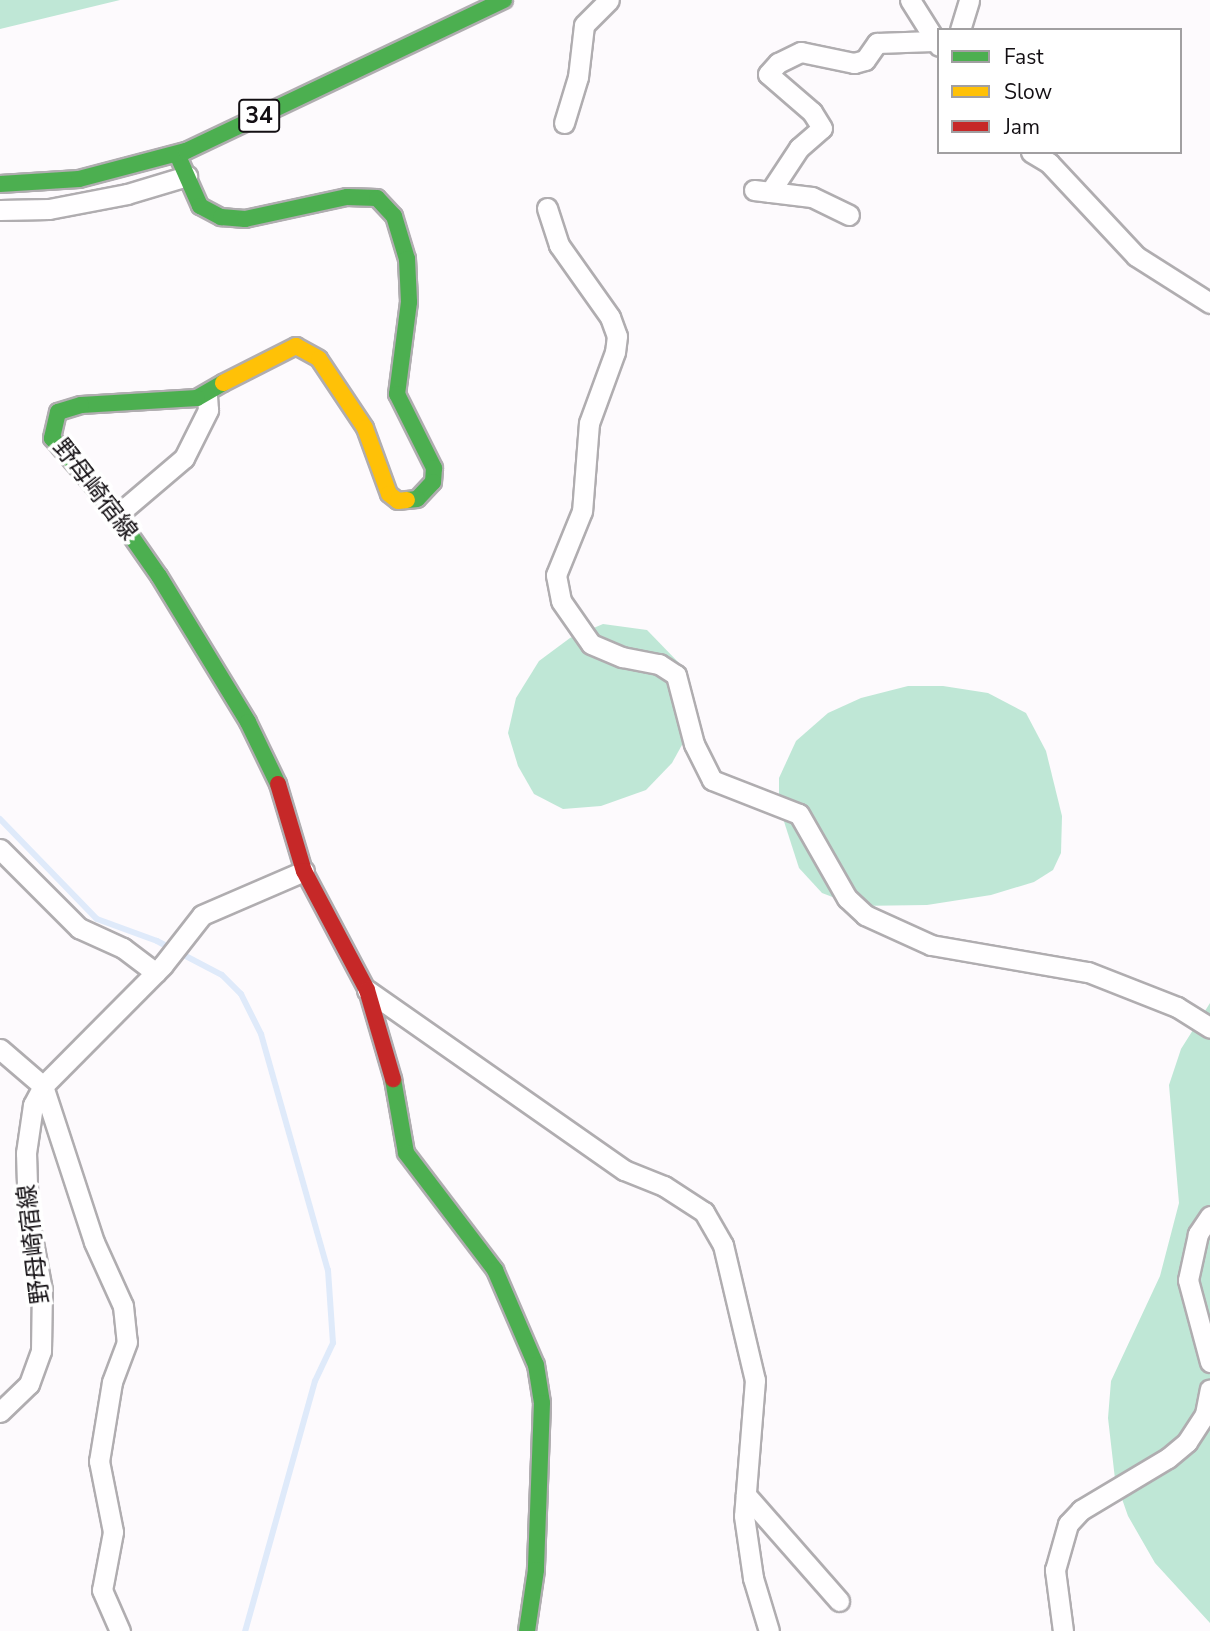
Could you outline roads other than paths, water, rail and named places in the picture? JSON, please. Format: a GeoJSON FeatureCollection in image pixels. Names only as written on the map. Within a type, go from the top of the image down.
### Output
{"type":"FeatureCollection","features":[{"type":"Feature","properties":{"kind":"street","name":"34"},"geometry":{"type":"LineString","coordinates":[[0,184],[79,179],[177,153],[504,0]]}},
{"type":"Feature","properties":{"kind":"street"},"geometry":{"type":"LineString","coordinates":[[564,123],[578,77],[584,25],[608,0]]}},
{"type":"Feature","properties":{"kind":"street"},"geometry":{"type":"LineString","coordinates":[[909,0],[936,43]]}},
{"type":"Feature","properties":{"kind":"street"},"geometry":{"type":"LineString","coordinates":[[961,28],[969,0]]}},
{"type":"Feature","properties":{"kind":"street"},"geometry":{"type":"LineString","coordinates":[[849,215],[812,197],[762,191],[799,148],[822,128],[812,112],[768,74],[778,63],[801,52],[853,63],[865,60],[877,43],[936,43]]}},
{"type":"Feature","properties":{"kind":"street","name":"野母崎宿線"},"geometry":{"type":"LineString","coordinates":[[0,1412],[29,1384],[41,1351],[42,1290],[27,1216],[26,1153],[33,1105],[43,1086],[160,969],[202,915],[228,900],[304,871],[280,787],[248,722],[194,630],[117,515],[52,438],[52,420],[58,412],[81,405],[138,404],[208,394],[285,347],[309,349],[365,428],[392,497],[417,499],[433,482],[432,459],[397,394],[410,278],[394,216],[385,202],[357,196],[232,220],[205,211],[177,153]]}},
{"type":"Feature","properties":{"kind":"street"},"geometry":{"type":"LineString","coordinates":[[1034,154],[1049,163],[1136,256],[1210,303]]}},
{"type":"Feature","properties":{"kind":"street"},"geometry":{"type":"LineString","coordinates":[[0,210],[49,209],[127,194],[187,176]]}},
{"type":"Feature","properties":{"kind":"street"},"geometry":{"type":"LineString","coordinates":[[547,208],[559,245],[610,317],[617,336],[615,352],[589,423],[582,511],[556,575],[561,601],[591,643],[622,657],[659,664],[676,675],[694,744],[712,780],[724,788],[799,814],[816,837],[835,880],[865,915],[930,945],[1088,972],[1177,1007],[1210,1028]]}},
{"type":"Feature","properties":{"kind":"street"},"geometry":{"type":"LineString","coordinates":[[117,515],[184,458],[208,410],[208,394]]}},
{"type":"Feature","properties":{"kind":"street"},"geometry":{"type":"LineString","coordinates":[[0,849],[79,928],[160,969]]}},
{"type":"Feature","properties":{"kind":"street"},"geometry":{"type":"LineString","coordinates":[[304,871],[367,990],[400,1104],[406,1153],[495,1270],[536,1365],[544,1445],[527,1631]]}},
{"type":"Feature","properties":{"kind":"street"},"geometry":{"type":"LineString","coordinates":[[367,990],[624,1170],[664,1186],[704,1212],[723,1245],[755,1380],[746,1495],[746,1543],[769,1631]]}},
{"type":"Feature","properties":{"kind":"street"},"geometry":{"type":"LineString","coordinates":[[0,1049],[43,1086],[94,1242],[123,1306],[127,1342],[112,1382],[99,1461],[113,1532],[102,1590],[120,1631]]}},
{"type":"Feature","properties":{"kind":"street"},"geometry":{"type":"LineString","coordinates":[[1210,1216],[1198,1234],[1188,1280],[1210,1362]]}},
{"type":"Feature","properties":{"kind":"street"},"geometry":{"type":"LineString","coordinates":[[1063,1631],[1055,1570],[1068,1524],[1081,1510],[1168,1458],[1187,1442],[1205,1414],[1210,1389]]}},
{"type":"Feature","properties":{"kind":"street"},"geometry":{"type":"LineString","coordinates":[[746,1495],[839,1601]]}},
{"type":"Feature","properties":{"kind":"waterway"},"geometry":{"type":"LineString","coordinates":[[0,819],[97,919],[157,941],[222,975],[241,994],[261,1034],[328,1270],[333,1343],[315,1381],[245,1631]]}}]}
